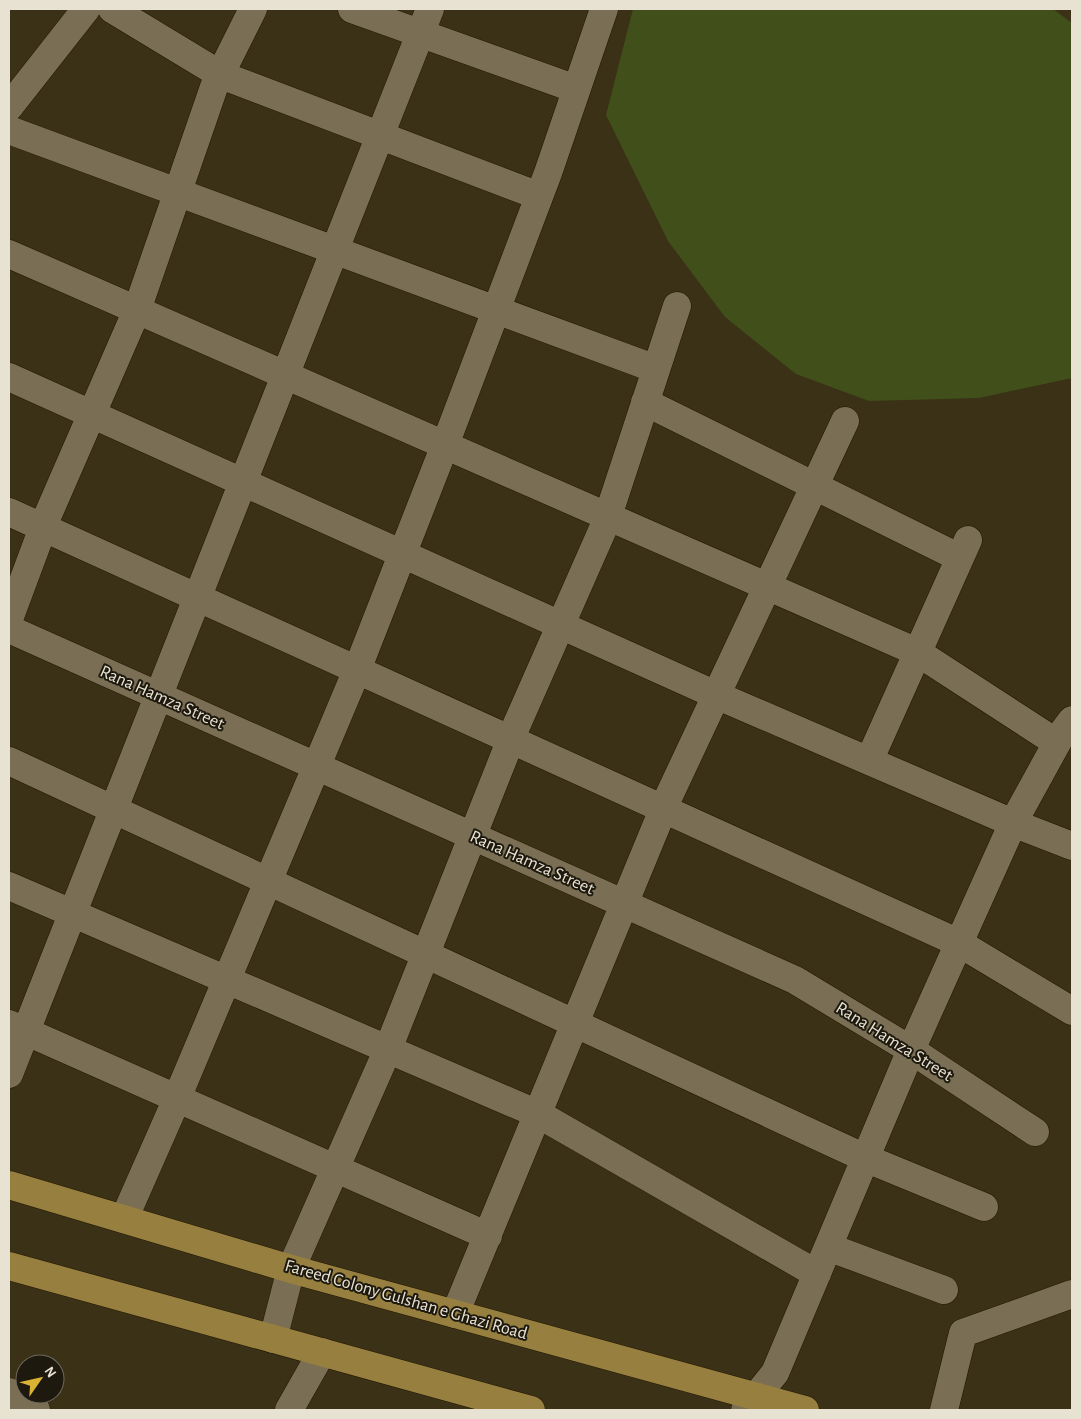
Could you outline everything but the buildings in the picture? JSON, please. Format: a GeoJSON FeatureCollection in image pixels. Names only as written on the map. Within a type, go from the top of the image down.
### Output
{"type":"FeatureCollection","features":[{"type":"Feature","properties":{"kind":"main road","name":"Fareed Colony Gulshan e Ghazi Road"},"geometry":{"type":"LineString","coordinates":[[9,1185],[455,1314],[750,1404],[805,1410]]}},
{"type":"Feature","properties":{"kind":"main road"},"geometry":{"type":"LineString","coordinates":[[9,1266],[532,1410]]}},
{"type":"Feature","properties":{"kind":"street"},"geometry":{"type":"LineString","coordinates":[[9,107],[86,9]]}},
{"type":"Feature","properties":{"kind":"street"},"geometry":{"type":"LineString","coordinates":[[112,9],[221,75],[539,196]]}},
{"type":"Feature","properties":{"kind":"street"},"geometry":{"type":"LineString","coordinates":[[9,619],[42,528],[136,310],[214,87],[253,9]]}},
{"type":"Feature","properties":{"kind":"street"},"geometry":{"type":"LineString","coordinates":[[352,9],[425,21],[576,89]]}},
{"type":"Feature","properties":{"kind":"street"},"geometry":{"type":"LineString","coordinates":[[124,1219],[177,1098],[357,670],[445,445],[539,196],[604,9]]}},
{"type":"Feature","properties":{"kind":"street"},"geometry":{"type":"LineString","coordinates":[[9,1074],[17,1028],[72,913],[425,21]]}},
{"type":"Feature","properties":{"kind":"street"},"geometry":{"type":"LineString","coordinates":[[9,130],[656,369]]}},
{"type":"Feature","properties":{"kind":"street"},"geometry":{"type":"LineString","coordinates":[[9,254],[917,652],[1057,743]]}},
{"type":"Feature","properties":{"kind":"street"},"geometry":{"type":"LineString","coordinates":[[273,1339],[291,1268],[388,1049],[511,740],[608,516],[677,306]]}},
{"type":"Feature","properties":{"kind":"street"},"geometry":{"type":"LineString","coordinates":[[9,377],[716,696],[1012,823],[1072,846]]}},
{"type":"Feature","properties":{"kind":"street"},"geometry":{"type":"LineString","coordinates":[[646,402],[815,486],[964,549],[868,761]]}},
{"type":"Feature","properties":{"kind":"street"},"geometry":{"type":"LineString","coordinates":[[455,1314],[663,809],[845,421]]}},
{"type":"Feature","properties":{"kind":"street"},"geometry":{"type":"LineString","coordinates":[[9,512],[958,943],[1072,1011]]}},
{"type":"Feature","properties":{"kind":"street","name":"Rana Hamza Street"},"geometry":{"type":"LineString","coordinates":[[9,629],[795,980],[911,1050],[1035,1132]]}},
{"type":"Feature","properties":{"kind":"street"},"geometry":{"type":"LineString","coordinates":[[750,1404],[775,1373],[911,1050],[1012,823],[1072,720]]}},
{"type":"Feature","properties":{"kind":"street"},"geometry":{"type":"LineString","coordinates":[[9,761],[865,1158],[984,1207]]}},
{"type":"Feature","properties":{"kind":"street"},"geometry":{"type":"LineString","coordinates":[[9,886],[538,1114],[817,1274]]}},
{"type":"Feature","properties":{"kind":"street"},"geometry":{"type":"LineString","coordinates":[[17,1028],[488,1236]]}},
{"type":"Feature","properties":{"kind":"street"},"geometry":{"type":"LineString","coordinates":[[828,1246],[944,1290]]}},
{"type":"Feature","properties":{"kind":"street"},"geometry":{"type":"LineString","coordinates":[[944,1410],[963,1333],[1072,1294]]}},
{"type":"Feature","properties":{"kind":"street"},"geometry":{"type":"LineString","coordinates":[[289,1410],[322,1352]]}},
{"type":"Feature","properties":{"kind":"street"},"geometry":{"type":"LineString","coordinates":[[9,1392],[36,1410]]}},
{"type":"Feature","properties":{"kind":"green space"},"geometry":{"type":"Polygon","coordinates":[[[633,9],[1053,9],[1072,23],[1072,378],[979,398],[869,401],[796,374],[725,317],[668,241],[606,115],[633,9]]]}}]}
